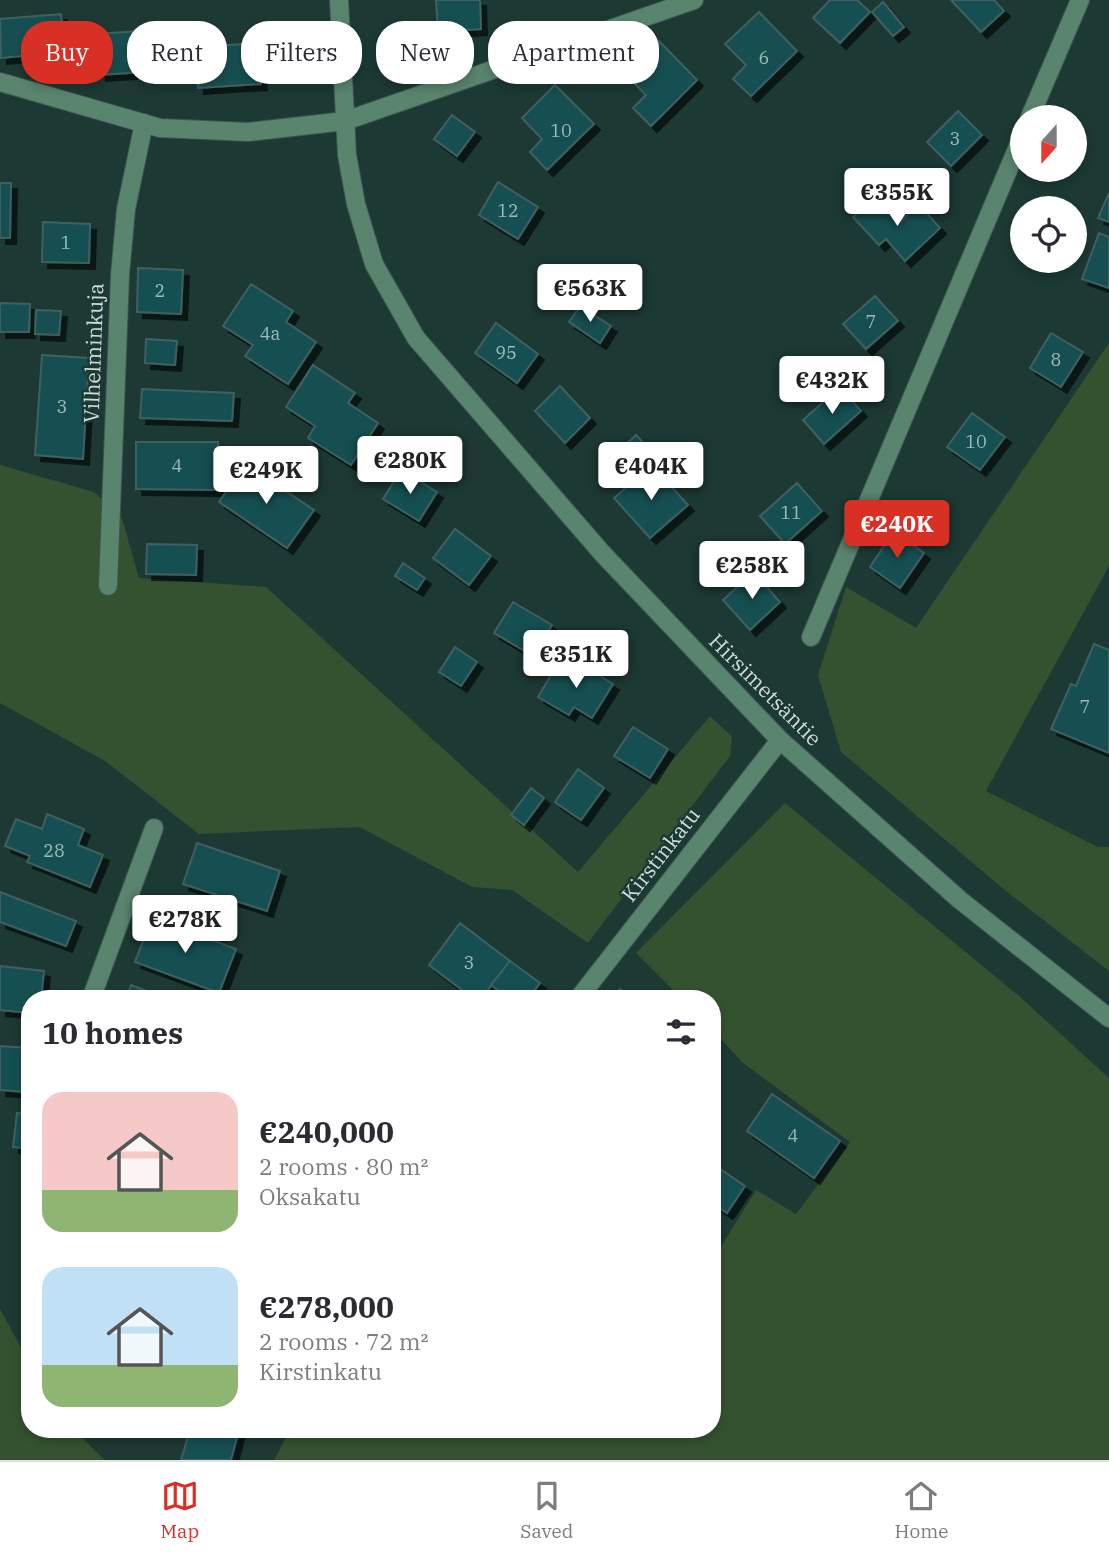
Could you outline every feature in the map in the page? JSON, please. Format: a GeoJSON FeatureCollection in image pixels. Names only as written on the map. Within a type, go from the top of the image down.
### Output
{"type":"FeatureCollection","features":[{"type":"Feature","properties":{"kind":"street","name":"Hirsimetsäntie"},"geometry":{"type":"LineString","coordinates":[[338,0],[345,121],[355,204],[371,252],[416,338],[602,553],[780,740],[960,901],[1109,1018]]}},
{"type":"Feature","properties":{"kind":"street"},"geometry":{"type":"LineString","coordinates":[[0,82],[160,128],[248,132],[345,121],[694,0]]}},
{"type":"Feature","properties":{"kind":"street"},"geometry":{"type":"LineString","coordinates":[[1035,105],[1080,0]]}},
{"type":"Feature","properties":{"kind":"street","name":"Vilhelminkuja"},"geometry":{"type":"LineString","coordinates":[[108,586],[120,275],[126,209],[144,123]]}},
{"type":"Feature","properties":{"kind":"street"},"geometry":{"type":"LineString","coordinates":[[811,637],[1010,165]]}},
{"type":"Feature","properties":{"kind":"street","name":"Kirstinkatu"},"geometry":{"type":"LineString","coordinates":[[585,990],[780,740]]}},
{"type":"Feature","properties":{"kind":"street"},"geometry":{"type":"LineString","coordinates":[[94,990],[154,828]]}},
{"type":"Feature","properties":{"kind":"green space"},"geometry":{"type":"Polygon","coordinates":[[[1109,343],[1109,566],[986,791],[1098,847],[1109,847],[1109,971],[1006,891],[841,752],[818,675],[846,587],[916,628],[1109,343]]]}},
{"type":"Feature","properties":{"kind":"green space"},"geometry":{"type":"Polygon","coordinates":[[[0,465],[94,492],[122,518],[139,578],[266,587],[578,872],[710,716],[732,737],[730,756],[588,943],[512,890],[472,887],[360,827],[199,834],[105,761],[0,703],[0,465]]]}},
{"type":"Feature","properties":{"kind":"green space"},"geometry":{"type":"Polygon","coordinates":[[[785,803],[1019,996],[1109,1078],[1109,1460],[274,1460],[286,1438],[721,1438],[721,1246],[756,1190],[796,1214],[850,1142],[743,1063],[721,1039],[721,990],[673,990],[636,953],[785,803]]]}},
{"type":"Feature","properties":{"kind":"green space"},"geometry":{"type":"Polygon","coordinates":[[[0,1309],[21,1348],[21,1438],[82,1438],[105,1460],[0,1460],[0,1309]]]}},
{"type":"Feature","properties":{"kind":"building"},"geometry":{"type":"Polygon","coordinates":[[[436,0],[480,0],[481,29],[474,29],[474,21],[437,21],[436,0]]]}},
{"type":"Feature","properties":{"kind":"building"},"geometry":{"type":"Polygon","coordinates":[[[830,0],[857,0],[870,12],[840,43],[813,18],[830,0]]]}},
{"type":"Feature","properties":{"kind":"building"},"geometry":{"type":"Polygon","coordinates":[[[951,0],[994,0],[1004,11],[981,32],[951,0]]]}},
{"type":"Feature","properties":{"kind":"building"},"geometry":{"type":"Polygon","coordinates":[[[883,2],[904,27],[893,36],[872,12],[883,2]]]}},
{"type":"Feature","properties":{"kind":"building"},"geometry":{"type":"Polygon","coordinates":[[[759,12],[797,51],[751,96],[733,79],[746,65],[725,44],[759,12]]]}},
{"type":"Feature","properties":{"kind":"building"},"geometry":{"type":"Polygon","coordinates":[[[61,14],[62,21],[21,21],[21,56],[1,58],[0,19],[61,14]]]}},
{"type":"Feature","properties":{"kind":"building"},"geometry":{"type":"Polygon","coordinates":[[[127,32],[127,73],[113,74],[113,33],[127,32]]]}},
{"type":"Feature","properties":{"kind":"building"},"geometry":{"type":"Polygon","coordinates":[[[659,41],[697,80],[651,126],[633,108],[646,95],[635,84],[659,84],[659,41]]]}},
{"type":"Feature","properties":{"kind":"building"},"geometry":{"type":"Polygon","coordinates":[[[241,44],[241,84],[261,84],[198,88],[198,84],[227,84],[227,45],[241,44]]]}},
{"type":"Feature","properties":{"kind":"building"},"geometry":{"type":"Polygon","coordinates":[[[555,85],[594,124],[547,170],[530,152],[542,139],[522,118],[555,85]]]}},
{"type":"Feature","properties":{"kind":"building"},"geometry":{"type":"Polygon","coordinates":[[[958,111],[982,135],[951,166],[927,142],[958,111]]]}},
{"type":"Feature","properties":{"kind":"building"},"geometry":{"type":"Polygon","coordinates":[[[452,115],[475,132],[457,156],[434,139],[452,115]]]}},
{"type":"Feature","properties":{"kind":"building"},"geometry":{"type":"Polygon","coordinates":[[[498,182],[538,207],[518,239],[479,215],[498,182]]]}},
{"type":"Feature","properties":{"kind":"building"},"geometry":{"type":"Polygon","coordinates":[[[0,183],[11,183],[10,238],[0,238],[0,183]]]}},
{"type":"Feature","properties":{"kind":"building"},"geometry":{"type":"Polygon","coordinates":[[[1109,193],[1109,222],[1098,218],[1109,193]]]}},
{"type":"Feature","properties":{"kind":"building"},"geometry":{"type":"Polygon","coordinates":[[[875,197],[898,224],[919,204],[940,228],[905,261],[886,239],[879,245],[853,217],[875,197]]]}},
{"type":"Feature","properties":{"kind":"building"},"geometry":{"type":"Polygon","coordinates":[[[43,222],[90,224],[89,263],[42,262],[43,222]]]}},
{"type":"Feature","properties":{"kind":"building"},"geometry":{"type":"Polygon","coordinates":[[[1099,233],[1109,237],[1109,288],[1082,279],[1084,273],[1087,273],[1087,265],[1099,233]]]}},
{"type":"Feature","properties":{"kind":"building"},"geometry":{"type":"Polygon","coordinates":[[[138,268],[183,270],[181,314],[137,312],[138,268]]]}},
{"type":"Feature","properties":{"kind":"building"},"geometry":{"type":"Polygon","coordinates":[[[251,284],[293,311],[286,322],[316,342],[288,384],[245,356],[253,345],[223,326],[251,284]]]}},
{"type":"Feature","properties":{"kind":"building"},"geometry":{"type":"Polygon","coordinates":[[[875,296],[898,321],[866,349],[843,324],[875,296]]]}},
{"type":"Feature","properties":{"kind":"building"},"geometry":{"type":"Polygon","coordinates":[[[0,303],[30,304],[29,332],[0,332],[0,303]]]}},
{"type":"Feature","properties":{"kind":"building"},"geometry":{"type":"Polygon","coordinates":[[[580,306],[611,326],[600,343],[569,322],[580,306]]]}},
{"type":"Feature","properties":{"kind":"building"},"geometry":{"type":"Polygon","coordinates":[[[36,310],[61,311],[59,335],[35,334],[36,310]]]}},
{"type":"Feature","properties":{"kind":"building"},"geometry":{"type":"Polygon","coordinates":[[[496,323],[538,354],[517,383],[475,353],[496,323]]]}},
{"type":"Feature","properties":{"kind":"building"},"geometry":{"type":"Polygon","coordinates":[[[1051,333],[1083,352],[1061,387],[1030,368],[1051,333]]]}},
{"type":"Feature","properties":{"kind":"building"},"geometry":{"type":"Polygon","coordinates":[[[146,339],[177,341],[175,365],[145,363],[146,339]]]}},
{"type":"Feature","properties":{"kind":"building"},"geometry":{"type":"Polygon","coordinates":[[[42,355],[89,358],[83,459],[35,455],[42,355]]]}},
{"type":"Feature","properties":{"kind":"building"},"geometry":{"type":"Polygon","coordinates":[[[313,365],[355,393],[348,403],[378,423],[351,465],[308,438],[315,426],[286,407],[313,365]]]}},
{"type":"Feature","properties":{"kind":"building"},"geometry":{"type":"Polygon","coordinates":[[[560,386],[590,418],[565,443],[535,411],[560,386]]]}},
{"type":"Feature","properties":{"kind":"building"},"geometry":{"type":"Polygon","coordinates":[[[840,387],[861,411],[824,444],[803,420],[840,387]]]}},
{"type":"Feature","properties":{"kind":"building"},"geometry":{"type":"Polygon","coordinates":[[[142,389],[234,393],[232,421],[140,418],[142,389]]]}},
{"type":"Feature","properties":{"kind":"building"},"geometry":{"type":"Polygon","coordinates":[[[972,413],[1005,437],[980,470],[947,447],[972,413]]]}},
{"type":"Feature","properties":{"kind":"building"},"geometry":{"type":"Polygon","coordinates":[[[636,435],[651,451],[623,477],[608,461],[636,435]]]}},
{"type":"Feature","properties":{"kind":"building"},"geometry":{"type":"Polygon","coordinates":[[[136,442],[218,442],[218,490],[136,489],[136,442]]]}},
{"type":"Feature","properties":{"kind":"building"},"geometry":{"type":"Polygon","coordinates":[[[245,464],[314,510],[287,548],[219,502],[245,464]]]}},
{"type":"Feature","properties":{"kind":"building"},"geometry":{"type":"Polygon","coordinates":[[[652,465],[688,505],[650,538],[614,498],[652,465]]]}},
{"type":"Feature","properties":{"kind":"building"},"geometry":{"type":"Polygon","coordinates":[[[401,470],[437,492],[419,521],[383,499],[401,470]]]}},
{"type":"Feature","properties":{"kind":"building"},"geometry":{"type":"Polygon","coordinates":[[[797,483],[822,511],[785,544],[760,516],[797,483]]]}},
{"type":"Feature","properties":{"kind":"building"},"geometry":{"type":"Polygon","coordinates":[[[455,529],[491,556],[469,585],[433,558],[455,529]]]}},
{"type":"Feature","properties":{"kind":"building"},"geometry":{"type":"Polygon","coordinates":[[[894,531],[924,553],[900,588],[870,567],[894,531]]]}},
{"type":"Feature","properties":{"kind":"building"},"geometry":{"type":"Polygon","coordinates":[[[147,544],[197,545],[196,575],[146,574],[147,544]]]}},
{"type":"Feature","properties":{"kind":"building"},"geometry":{"type":"Polygon","coordinates":[[[403,563],[425,578],[417,590],[395,576],[403,563]]]}},
{"type":"Feature","properties":{"kind":"building"},"geometry":{"type":"Polygon","coordinates":[[[754,572],[780,602],[750,630],[723,600],[754,572]]]}},
{"type":"Feature","properties":{"kind":"building"},"geometry":{"type":"Polygon","coordinates":[[[513,602],[552,625],[533,656],[494,633],[513,602]]]}},
{"type":"Feature","properties":{"kind":"building"},"geometry":{"type":"Polygon","coordinates":[[[1094,644],[1109,650],[1109,753],[1051,729],[1071,684],[1076,686],[1094,644]]]}},
{"type":"Feature","properties":{"kind":"building"},"geometry":{"type":"Polygon","coordinates":[[[455,647],[477,662],[461,686],[439,672],[455,647]]]}},
{"type":"Feature","properties":{"kind":"building"},"geometry":{"type":"Polygon","coordinates":[[[579,663],[613,684],[592,718],[574,707],[569,715],[538,697],[557,665],[572,674],[579,663]]]}},
{"type":"Feature","properties":{"kind":"building"},"geometry":{"type":"Polygon","coordinates":[[[633,727],[668,749],[650,778],[614,756],[633,727]]]}},
{"type":"Feature","properties":{"kind":"building"},"geometry":{"type":"Polygon","coordinates":[[[578,769],[604,788],[581,820],[555,802],[578,769]]]}},
{"type":"Feature","properties":{"kind":"building"},"geometry":{"type":"Polygon","coordinates":[[[531,788],[544,798],[524,825],[511,815],[531,788]]]}},
{"type":"Feature","properties":{"kind":"building"},"geometry":{"type":"Polygon","coordinates":[[[47,814],[84,829],[78,845],[103,855],[90,887],[27,862],[30,856],[5,846],[16,819],[42,829],[47,814]]]}},
{"type":"Feature","properties":{"kind":"building"},"geometry":{"type":"Polygon","coordinates":[[[197,843],[280,871],[267,911],[183,884],[197,843]]]}},
{"type":"Feature","properties":{"kind":"building"},"geometry":{"type":"Polygon","coordinates":[[[0,892],[76,921],[66,946],[0,922],[0,892]]]}},
{"type":"Feature","properties":{"kind":"building"},"geometry":{"type":"Polygon","coordinates":[[[152,918],[236,949],[220,990],[211,990],[135,962],[152,918]]]}},
{"type":"Feature","properties":{"kind":"building"},"geometry":{"type":"Polygon","coordinates":[[[460,923],[510,961],[488,990],[462,990],[429,965],[460,923]]]}},
{"type":"Feature","properties":{"kind":"building"},"geometry":{"type":"Polygon","coordinates":[[[510,961],[540,983],[535,990],[498,990],[491,985],[510,961]]]}},
{"type":"Feature","properties":{"kind":"building"},"geometry":{"type":"Polygon","coordinates":[[[0,966],[44,971],[42,990],[21,990],[21,1012],[0,1010],[0,966]]]}},
{"type":"Feature","properties":{"kind":"building"},"geometry":{"type":"Polygon","coordinates":[[[131,985],[144,990],[129,990],[131,985]]]}},
{"type":"Feature","properties":{"kind":"building"},"geometry":{"type":"Polygon","coordinates":[[[0,1046],[21,1047],[21,1092],[0,1090],[0,1046]]]}},
{"type":"Feature","properties":{"kind":"building"},"geometry":{"type":"Polygon","coordinates":[[[772,1094],[840,1141],[814,1178],[747,1131],[772,1094]]]}},
{"type":"Feature","properties":{"kind":"building"},"geometry":{"type":"Polygon","coordinates":[[[17,1113],[21,1113],[21,1148],[13,1147],[17,1113]]]}},
{"type":"Feature","properties":{"kind":"building"},"geometry":{"type":"Polygon","coordinates":[[[721,1169],[745,1186],[727,1213],[721,1209],[721,1169]]]}},
{"type":"Feature","properties":{"kind":"building"},"geometry":{"type":"Polygon","coordinates":[[[188,1438],[237,1438],[231,1460],[181,1460],[188,1438]]]}}]}
